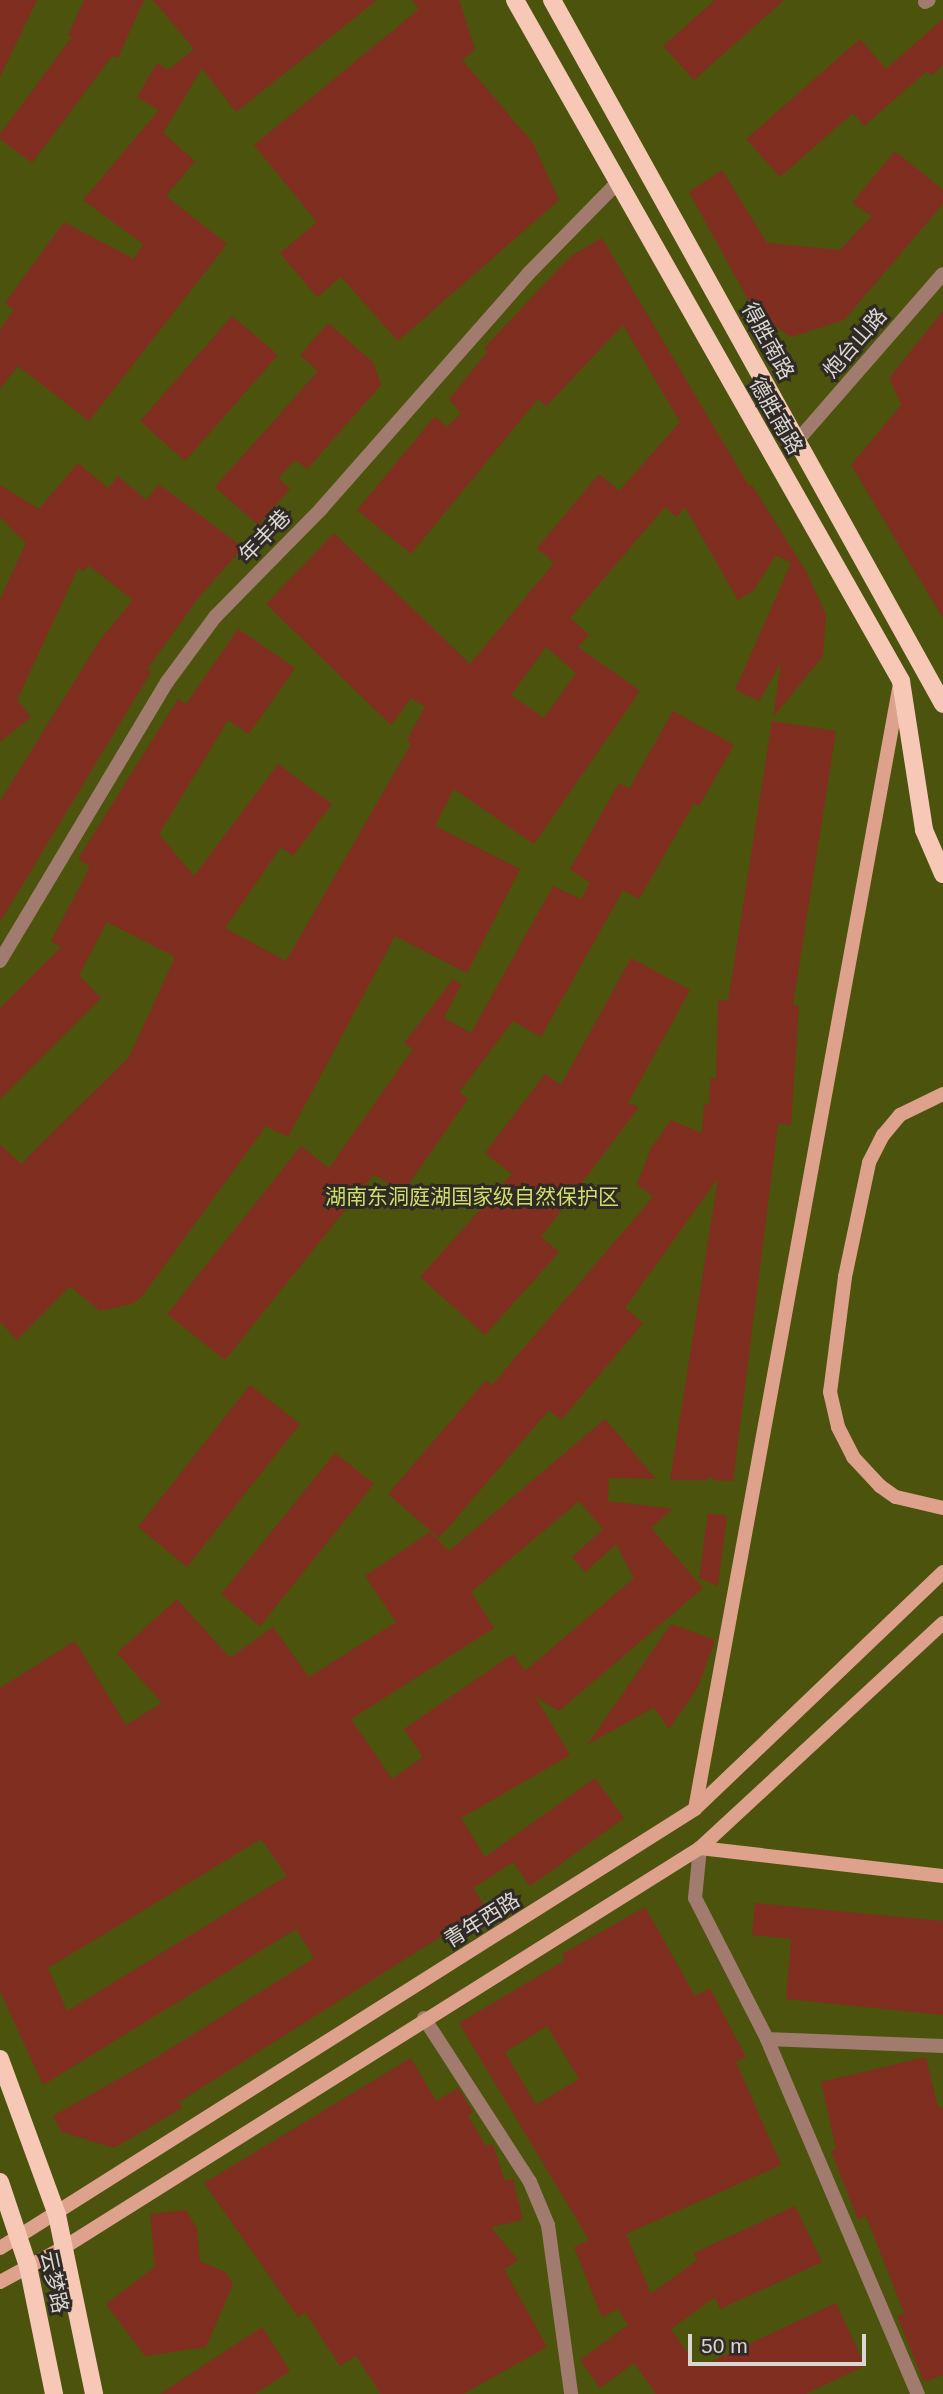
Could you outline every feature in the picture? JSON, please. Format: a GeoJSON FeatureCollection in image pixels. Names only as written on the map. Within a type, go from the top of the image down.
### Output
{"type":"FeatureCollection","features":[{"type":"Feature","properties":{"kind":"main road","name":"德胜南路"},"geometry":{"type":"LineString","coordinates":[[515,0],[901,681],[924,830],[943,874]]}},
{"type":"Feature","properties":{"kind":"main road","name":"得胜南路"},"geometry":{"type":"LineString","coordinates":[[552,0],[943,704]]}},
{"type":"Feature","properties":{"kind":"main road"},"geometry":{"type":"LineString","coordinates":[[695,1809],[901,681]]}},
{"type":"Feature","properties":{"kind":"main road"},"geometry":{"type":"LineString","coordinates":[[943,1094],[900,1115],[883,1135],[869,1163],[845,1277],[831,1392],[838,1427],[853,1457],[880,1486],[896,1497],[943,1508]]}},
{"type":"Feature","properties":{"kind":"main road","name":"青年西路"},"geometry":{"type":"LineString","coordinates":[[0,2248],[57,2215],[695,1809],[943,1573]]}},
{"type":"Feature","properties":{"kind":"main road"},"geometry":{"type":"LineString","coordinates":[[0,2282],[63,2248],[424,2018],[701,1848],[943,1623]]}},
{"type":"Feature","properties":{"kind":"main road"},"geometry":{"type":"LineString","coordinates":[[701,1848],[943,1876]]}},
{"type":"Feature","properties":{"kind":"main road"},"geometry":{"type":"LineString","coordinates":[[0,2059],[57,2215],[94,2394]]}},
{"type":"Feature","properties":{"kind":"main road","name":"云梦路"},"geometry":{"type":"LineString","coordinates":[[0,2182],[28,2266],[54,2394]]}},
{"type":"Feature","properties":{"kind":"street","name":"年丰巷"},"geometry":{"type":"LineString","coordinates":[[0,961],[167,682],[215,617],[321,509],[519,284],[617,183]]}},
{"type":"Feature","properties":{"kind":"street","name":"炮台山路"},"geometry":{"type":"LineString","coordinates":[[798,440],[943,274]]}},
{"type":"Feature","properties":{"kind":"street"},"geometry":{"type":"LineString","coordinates":[[701,1848],[695,1898],[767,2039],[918,2394]]}},
{"type":"Feature","properties":{"kind":"street"},"geometry":{"type":"LineString","coordinates":[[424,2018],[530,2182],[548,2225],[571,2394]]}},
{"type":"Feature","properties":{"kind":"street"},"geometry":{"type":"LineString","coordinates":[[767,2039],[943,2046]]}},
{"type":"Feature","properties":{"kind":"green space","name":"湖南东洞庭湖国家级自然保护区"},"geometry":{"type":"Polygon","coordinates":[[[0,0],[943,0],[943,2394],[0,2394],[0,0]]]}},
{"type":"Feature","properties":{"kind":"building"},"geometry":{"type":"Polygon","coordinates":[[[0,0],[37,0],[0,77],[0,0]]]}},
{"type":"Feature","properties":{"kind":"building"},"geometry":{"type":"Polygon","coordinates":[[[84,0],[144,0],[118,58],[112,56],[32,163],[0,139],[0,134],[72,37],[68,35],[84,0]]]}},
{"type":"Feature","properties":{"kind":"building"},"geometry":{"type":"Polygon","coordinates":[[[153,0],[377,0],[236,112],[202,68],[163,133],[195,161],[166,196],[227,244],[89,421],[18,366],[0,389],[0,329],[14,310],[5,303],[64,222],[134,259],[143,244],[83,200],[159,110],[137,97],[157,63],[168,70],[194,49],[153,0]]]}},
{"type":"Feature","properties":{"kind":"building"},"geometry":{"type":"Polygon","coordinates":[[[412,0],[459,0],[475,49],[462,60],[533,143],[559,200],[398,341],[341,277],[317,297],[280,253],[317,222],[254,145],[419,9],[412,0]]]}},
{"type":"Feature","properties":{"kind":"building"},"geometry":{"type":"Polygon","coordinates":[[[715,0],[784,0],[694,80],[663,46],[715,0]]]}},
{"type":"Feature","properties":{"kind":"building"},"geometry":{"type":"Polygon","coordinates":[[[943,19],[943,65],[931,76],[927,71],[864,126],[853,113],[780,177],[746,139],[860,39],[886,69],[943,19]]]}},
{"type":"Feature","properties":{"kind":"building"},"geometry":{"type":"Polygon","coordinates":[[[895,151],[943,190],[943,204],[844,320],[791,337],[755,312],[689,192],[722,170],[767,243],[840,250],[872,216],[852,203],[895,151]]]}},
{"type":"Feature","properties":{"kind":"building"},"geometry":{"type":"Polygon","coordinates":[[[602,238],[749,486],[752,485],[807,573],[826,615],[823,656],[773,717],[781,662],[759,701],[735,690],[791,563],[776,555],[753,591],[738,600],[685,507],[676,517],[665,507],[570,618],[589,635],[578,647],[640,691],[534,844],[454,789],[435,826],[520,869],[467,973],[395,936],[288,1137],[266,1126],[143,1295],[134,1303],[100,1311],[70,1286],[17,1340],[0,1322],[0,1144],[21,1164],[129,1057],[175,957],[107,922],[79,975],[101,998],[0,1099],[0,1008],[61,947],[51,941],[90,867],[78,859],[178,699],[186,704],[238,629],[295,668],[249,734],[228,720],[159,834],[194,876],[278,764],[332,804],[293,856],[281,847],[225,928],[286,961],[411,744],[407,740],[425,707],[411,698],[391,725],[266,604],[334,533],[470,664],[554,563],[537,548],[599,474],[619,491],[680,422],[623,325],[546,406],[538,399],[411,554],[357,510],[435,416],[447,427],[461,413],[449,399],[488,351],[484,348],[571,256],[602,238]],[[546,647],[511,695],[544,718],[576,673],[546,647]]]}},
{"type":"Feature","properties":{"kind":"building"},"geometry":{"type":"Polygon","coordinates":[[[943,311],[943,618],[851,465],[901,405],[889,378],[943,311]]]}},
{"type":"Feature","properties":{"kind":"building"},"geometry":{"type":"Polygon","coordinates":[[[232,316],[278,355],[185,461],[140,421],[232,316]]]}},
{"type":"Feature","properties":{"kind":"building"},"geometry":{"type":"Polygon","coordinates":[[[328,323],[373,362],[381,385],[307,469],[295,460],[278,478],[290,489],[258,525],[215,487],[318,371],[300,355],[328,323]]]}},
{"type":"Feature","properties":{"kind":"building"},"geometry":{"type":"Polygon","coordinates":[[[78,463],[108,488],[118,476],[146,500],[159,484],[240,545],[239,552],[199,597],[147,669],[151,672],[0,922],[0,801],[100,640],[133,600],[88,565],[84,571],[78,568],[17,700],[31,717],[0,742],[0,599],[26,543],[0,517],[0,485],[39,509],[78,463]]]}},
{"type":"Feature","properties":{"kind":"building"},"geometry":{"type":"Polygon","coordinates":[[[673,711],[734,745],[699,806],[694,803],[639,899],[623,890],[541,1037],[513,1021],[459,1092],[468,1099],[402,1193],[374,1174],[225,1360],[167,1314],[301,1146],[329,1168],[413,1049],[404,1043],[453,979],[461,985],[444,1018],[471,1033],[553,886],[581,899],[590,883],[570,869],[619,783],[629,789],[673,711]]]}},
{"type":"Feature","properties":{"kind":"building"},"geometry":{"type":"Polygon","coordinates":[[[772,721],[836,731],[793,1005],[799,1006],[791,1125],[778,1124],[733,1481],[712,1480],[713,1475],[706,1480],[670,1480],[718,1178],[625,1308],[643,1323],[561,1420],[549,1410],[439,1538],[388,1494],[486,1380],[492,1385],[653,1197],[637,1184],[651,1148],[671,1120],[702,1133],[704,1104],[709,1104],[710,1078],[716,1079],[718,1000],[728,1001],[772,721]]]}},
{"type":"Feature","properties":{"kind":"building"},"geometry":{"type":"Polygon","coordinates":[[[631,958],[690,990],[628,1103],[639,1107],[541,1237],[559,1252],[485,1335],[420,1277],[512,1174],[485,1153],[545,1074],[561,1085],[631,958]]]}},
{"type":"Feature","properties":{"kind":"building"},"geometry":{"type":"Polygon","coordinates":[[[250,1385],[300,1424],[187,1567],[138,1527],[250,1385]]]}},
{"type":"Feature","properties":{"kind":"building"},"geometry":{"type":"Polygon","coordinates":[[[605,1419],[656,1479],[609,1478],[608,1501],[673,1509],[651,1528],[703,1588],[559,1711],[535,1696],[570,1755],[461,1818],[485,1857],[595,1778],[624,1818],[530,1886],[513,1862],[473,1888],[486,1908],[179,2102],[182,2108],[114,2148],[62,2132],[53,2116],[154,2059],[314,1958],[296,1929],[43,2085],[0,1991],[0,1688],[75,1641],[126,1725],[162,1703],[117,1653],[177,1599],[230,1658],[273,1627],[309,1677],[396,1622],[365,1576],[430,1532],[449,1551],[605,1419]],[[579,1501],[471,1592],[494,1628],[351,1719],[392,1779],[423,1757],[404,1729],[513,1654],[525,1671],[634,1578],[616,1544],[585,1572],[572,1557],[603,1529],[579,1501]],[[261,1839],[48,1968],[67,2011],[287,1876],[261,1839]]]}},
{"type":"Feature","properties":{"kind":"building"},"geometry":{"type":"Polygon","coordinates":[[[335,1453],[374,1484],[260,1626],[221,1594],[335,1453]]]}},
{"type":"Feature","properties":{"kind":"building"},"geometry":{"type":"Polygon","coordinates":[[[708,1513],[727,1516],[718,1586],[699,1578],[708,1513]]]}},
{"type":"Feature","properties":{"kind":"building"},"geometry":{"type":"Polygon","coordinates":[[[671,1624],[715,1640],[698,1687],[669,1729],[654,1707],[587,1745],[671,1624]]]}},
{"type":"Feature","properties":{"kind":"building"},"geometry":{"type":"Polygon","coordinates":[[[755,1903],[943,1921],[943,2015],[786,1999],[791,1939],[752,1935],[755,1903]]]}},
{"type":"Feature","properties":{"kind":"building"},"geometry":{"type":"Polygon","coordinates":[[[645,1907],[695,1996],[710,1988],[746,2057],[736,2062],[781,2165],[626,2234],[651,2294],[697,2260],[694,2253],[795,2206],[822,2262],[720,2309],[715,2297],[671,2329],[698,2368],[836,2303],[865,2366],[805,2394],[656,2394],[634,2363],[600,2388],[580,2360],[628,2325],[618,2309],[602,2317],[574,2247],[589,2240],[459,2023],[565,1960],[562,1954],[645,1907]],[[547,2026],[505,2052],[536,2105],[579,2079],[547,2026]]]}},
{"type":"Feature","properties":{"kind":"building"},"geometry":{"type":"Polygon","coordinates":[[[926,2057],[938,2108],[943,2107],[943,2375],[924,2382],[897,2316],[904,2313],[866,2216],[858,2220],[831,2151],[836,2149],[821,2082],[926,2057]]]}},
{"type":"Feature","properties":{"kind":"building"},"geometry":{"type":"Polygon","coordinates":[[[411,2058],[436,2101],[458,2088],[473,2112],[468,2116],[486,2146],[493,2144],[505,2181],[513,2179],[523,2220],[491,2227],[518,2260],[504,2269],[547,2347],[463,2394],[381,2394],[356,2356],[340,2366],[305,2312],[298,2317],[204,2183],[411,2058]]]}},
{"type":"Feature","properties":{"kind":"building"},"geometry":{"type":"Polygon","coordinates":[[[186,2210],[197,2228],[200,2261],[226,2272],[233,2284],[206,2347],[145,2356],[106,2304],[155,2267],[150,2214],[186,2210]]]}},
{"type":"Feature","properties":{"kind":"building"},"geometry":{"type":"Polygon","coordinates":[[[262,2327],[290,2371],[255,2394],[160,2394],[262,2327]]]}}]}
